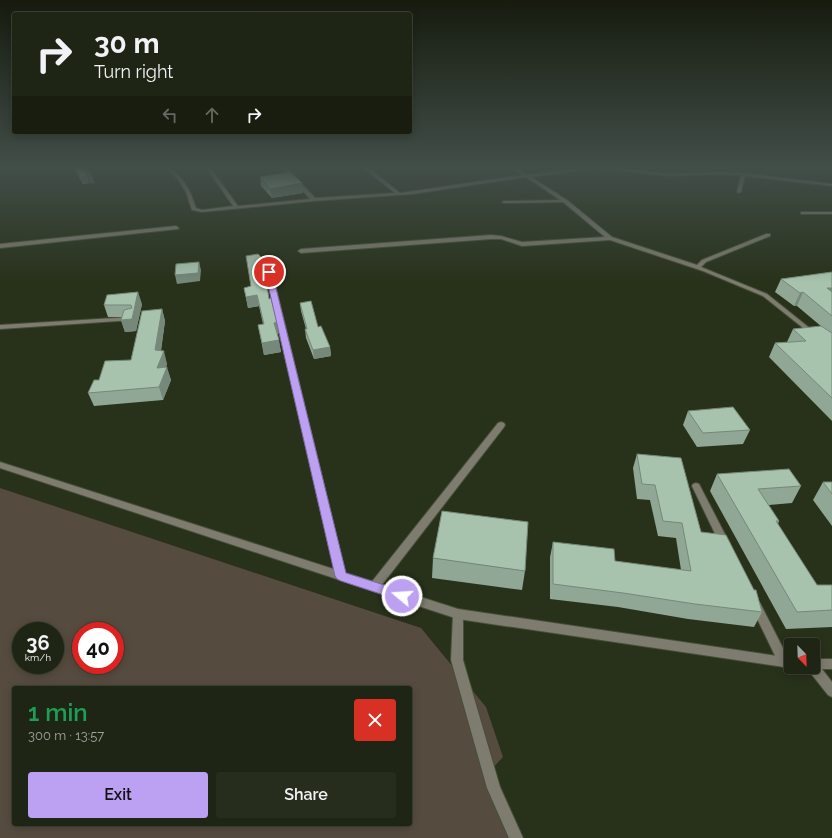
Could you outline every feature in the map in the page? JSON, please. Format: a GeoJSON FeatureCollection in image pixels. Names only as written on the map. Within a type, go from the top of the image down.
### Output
{"type":"FeatureCollection","features":[{"type":"Feature","properties":{"kind":"street"},"geometry":{"type":"LineString","coordinates":[[194,205],[196,211],[265,205]]}},
{"type":"Feature","properties":{"kind":"street"},"geometry":{"type":"LineString","coordinates":[[568,205],[610,238],[697,268],[765,295],[820,339]]}},
{"type":"Feature","properties":{"kind":"street"},"geometry":{"type":"LineString","coordinates":[[803,213],[832,213]]}},
{"type":"Feature","properties":{"kind":"street"},"geometry":{"type":"LineString","coordinates":[[0,246],[176,228]]}},
{"type":"Feature","properties":{"kind":"street"},"geometry":{"type":"LineString","coordinates":[[697,268],[704,262],[768,235]]}},
{"type":"Feature","properties":{"kind":"street"},"geometry":{"type":"LineString","coordinates":[[301,251],[491,237],[502,237],[514,243],[522,244],[610,238]]}},
{"type":"Feature","properties":{"kind":"street"},"geometry":{"type":"LineString","coordinates":[[269,272],[341,576]]}},
{"type":"Feature","properties":{"kind":"street"},"geometry":{"type":"LineString","coordinates":[[0,327],[132,319]]}},
{"type":"Feature","properties":{"kind":"street"},"geometry":{"type":"LineString","coordinates":[[374,587],[501,425]]}},
{"type":"Feature","properties":{"kind":"street"},"geometry":{"type":"LineString","coordinates":[[0,465],[458,614],[784,662]]}},
{"type":"Feature","properties":{"kind":"street"},"geometry":{"type":"LineString","coordinates":[[696,486],[731,557]]}},
{"type":"Feature","properties":{"kind":"street"},"geometry":{"type":"LineString","coordinates":[[752,599],[784,656]]}},
{"type":"Feature","properties":{"kind":"street"},"geometry":{"type":"LineString","coordinates":[[458,614],[457,660],[494,788],[516,838]]}},
{"type":"Feature","properties":{"kind":"street"},"geometry":{"type":"LineString","coordinates":[[820,665],[832,664]]}},
{"type":"Feature","properties":{"kind":"street"},"geometry":{"type":"LineString","coordinates":[[819,674],[832,692]]}},
{"type":"Feature","properties":{"kind":"shaded area"},"geometry":{"type":"Polygon","coordinates":[[[0,488],[421,628],[486,707],[503,757],[489,772],[519,838],[0,838],[0,488]]]}},
{"type":"Feature","properties":{"kind":"building"},"geometry":{"type":"Polygon","coordinates":[[[258,254],[263,259],[269,299],[271,298],[277,322],[274,323],[279,340],[262,343],[258,325],[264,324],[257,295],[246,297],[244,288],[251,286],[246,256],[258,254]]]}},
{"type":"Feature","properties":{"kind":"building"},"geometry":{"type":"Polygon","coordinates":[[[199,262],[198,273],[175,275],[176,264],[199,262]]]}},
{"type":"Feature","properties":{"kind":"building"},"geometry":{"type":"Polygon","coordinates":[[[832,272],[832,288],[827,288],[832,292],[832,316],[803,292],[800,293],[781,279],[832,272]]]}},
{"type":"Feature","properties":{"kind":"building"},"geometry":{"type":"Polygon","coordinates":[[[138,292],[132,319],[121,320],[124,310],[132,308],[131,305],[104,305],[107,295],[138,292]]]}},
{"type":"Feature","properties":{"kind":"building"},"geometry":{"type":"Polygon","coordinates":[[[311,301],[318,327],[321,326],[330,347],[313,350],[305,329],[307,329],[300,303],[311,301]]]}},
{"type":"Feature","properties":{"kind":"building"},"geometry":{"type":"Polygon","coordinates":[[[162,309],[155,350],[164,351],[157,368],[167,367],[159,387],[88,393],[94,380],[99,380],[105,361],[131,360],[142,311],[162,309]]]}},
{"type":"Feature","properties":{"kind":"building"},"geometry":{"type":"Polygon","coordinates":[[[821,326],[832,333],[832,398],[775,343],[806,341],[793,329],[821,326]]]}},
{"type":"Feature","properties":{"kind":"building"},"geometry":{"type":"Polygon","coordinates":[[[733,407],[750,430],[703,433],[688,411],[733,407]]]}},
{"type":"Feature","properties":{"kind":"building"},"geometry":{"type":"Polygon","coordinates":[[[637,454],[681,458],[701,532],[726,535],[754,590],[756,590],[762,612],[553,584],[553,542],[614,549],[615,561],[691,571],[682,523],[663,521],[655,485],[642,484],[637,454]]]}},
{"type":"Feature","properties":{"kind":"building"},"geometry":{"type":"Polygon","coordinates":[[[789,469],[801,486],[758,489],[779,521],[776,521],[817,585],[832,585],[832,610],[797,612],[717,474],[789,469]]]}},
{"type":"Feature","properties":{"kind":"building"},"geometry":{"type":"Polygon","coordinates":[[[823,482],[832,482],[832,494],[823,482]]]}},
{"type":"Feature","properties":{"kind":"building"},"geometry":{"type":"Polygon","coordinates":[[[442,511],[528,522],[525,571],[433,558],[442,511]]]}},
{"type":"Feature","properties":{"kind":"route"},"geometry":{"type":"LineString","coordinates":[[269,272],[341,576],[402,596]]}}]}
